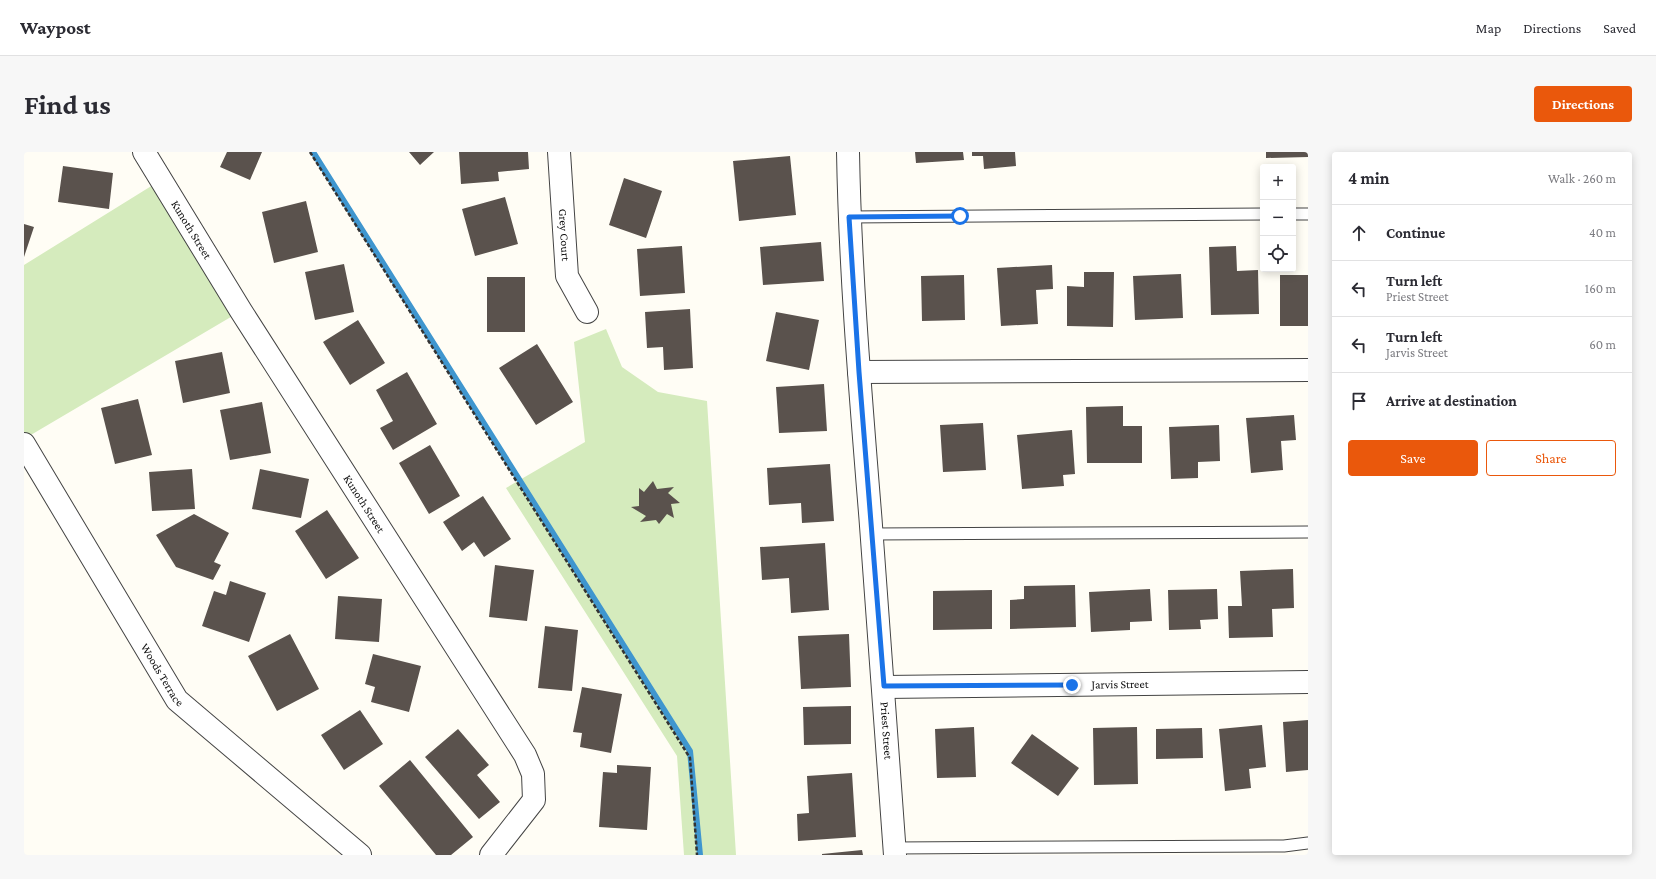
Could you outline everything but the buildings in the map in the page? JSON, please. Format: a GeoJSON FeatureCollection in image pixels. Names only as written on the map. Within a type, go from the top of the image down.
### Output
{"type":"FeatureCollection","features":[{"type":"Feature","properties":{"kind":"street","name":"Kunoth Street"},"geometry":{"type":"LineString","coordinates":[[144,152],[241,311],[525,755],[533,774],[534,800],[491,855]]}},
{"type":"Feature","properties":{"kind":"street","name":"Grey Court"},"geometry":{"type":"LineString","coordinates":[[559,152],[567,276],[587,312]]}},
{"type":"Feature","properties":{"kind":"street","name":"Priest Street"},"geometry":{"type":"LineString","coordinates":[[848,152],[849,217],[859,372],[884,686],[895,852]]}},
{"type":"Feature","properties":{"kind":"street"},"geometry":{"type":"LineString","coordinates":[[859,372],[1308,370]]}},
{"type":"Feature","properties":{"kind":"street","name":"Woods Terrace"},"geometry":{"type":"LineString","coordinates":[[24,444],[177,700],[360,855]]}},
{"type":"Feature","properties":{"kind":"street","name":"Jarvis Street"},"geometry":{"type":"LineString","coordinates":[[884,686],[1308,682]]}},
{"type":"Feature","properties":{"kind":"lane"},"geometry":{"type":"LineString","coordinates":[[849,217],[1260,214]]}},
{"type":"Feature","properties":{"kind":"lane"},"geometry":{"type":"LineString","coordinates":[[1296,214],[1308,214]]}},
{"type":"Feature","properties":{"kind":"lane"},"geometry":{"type":"LineString","coordinates":[[872,534],[1308,532]]}},
{"type":"Feature","properties":{"kind":"lane"},"geometry":{"type":"LineString","coordinates":[[895,852],[1284,846],[1308,842]]}},
{"type":"Feature","properties":{"kind":"path"},"geometry":{"type":"LineString","coordinates":[[310,152],[690,758],[697,855]]}},
{"type":"Feature","properties":{"kind":"green space"},"geometry":{"type":"Polygon","coordinates":[[[161,180],[241,311],[24,439],[24,265],[161,180]]]}},
{"type":"Feature","properties":{"kind":"green space"},"geometry":{"type":"Polygon","coordinates":[[[606,329],[622,367],[658,392],[707,401],[736,855],[684,855],[677,756],[506,488],[585,442],[574,342],[606,329]]]}},
{"type":"Feature","properties":{"kind":"waterway"},"geometry":{"type":"LineString","coordinates":[[313,152],[690,751],[700,855]]}},
{"type":"Feature","properties":{"kind":"route"},"geometry":{"type":"LineString","coordinates":[[960,216],[849,217],[859,372],[884,686],[1072,685]]}}]}
